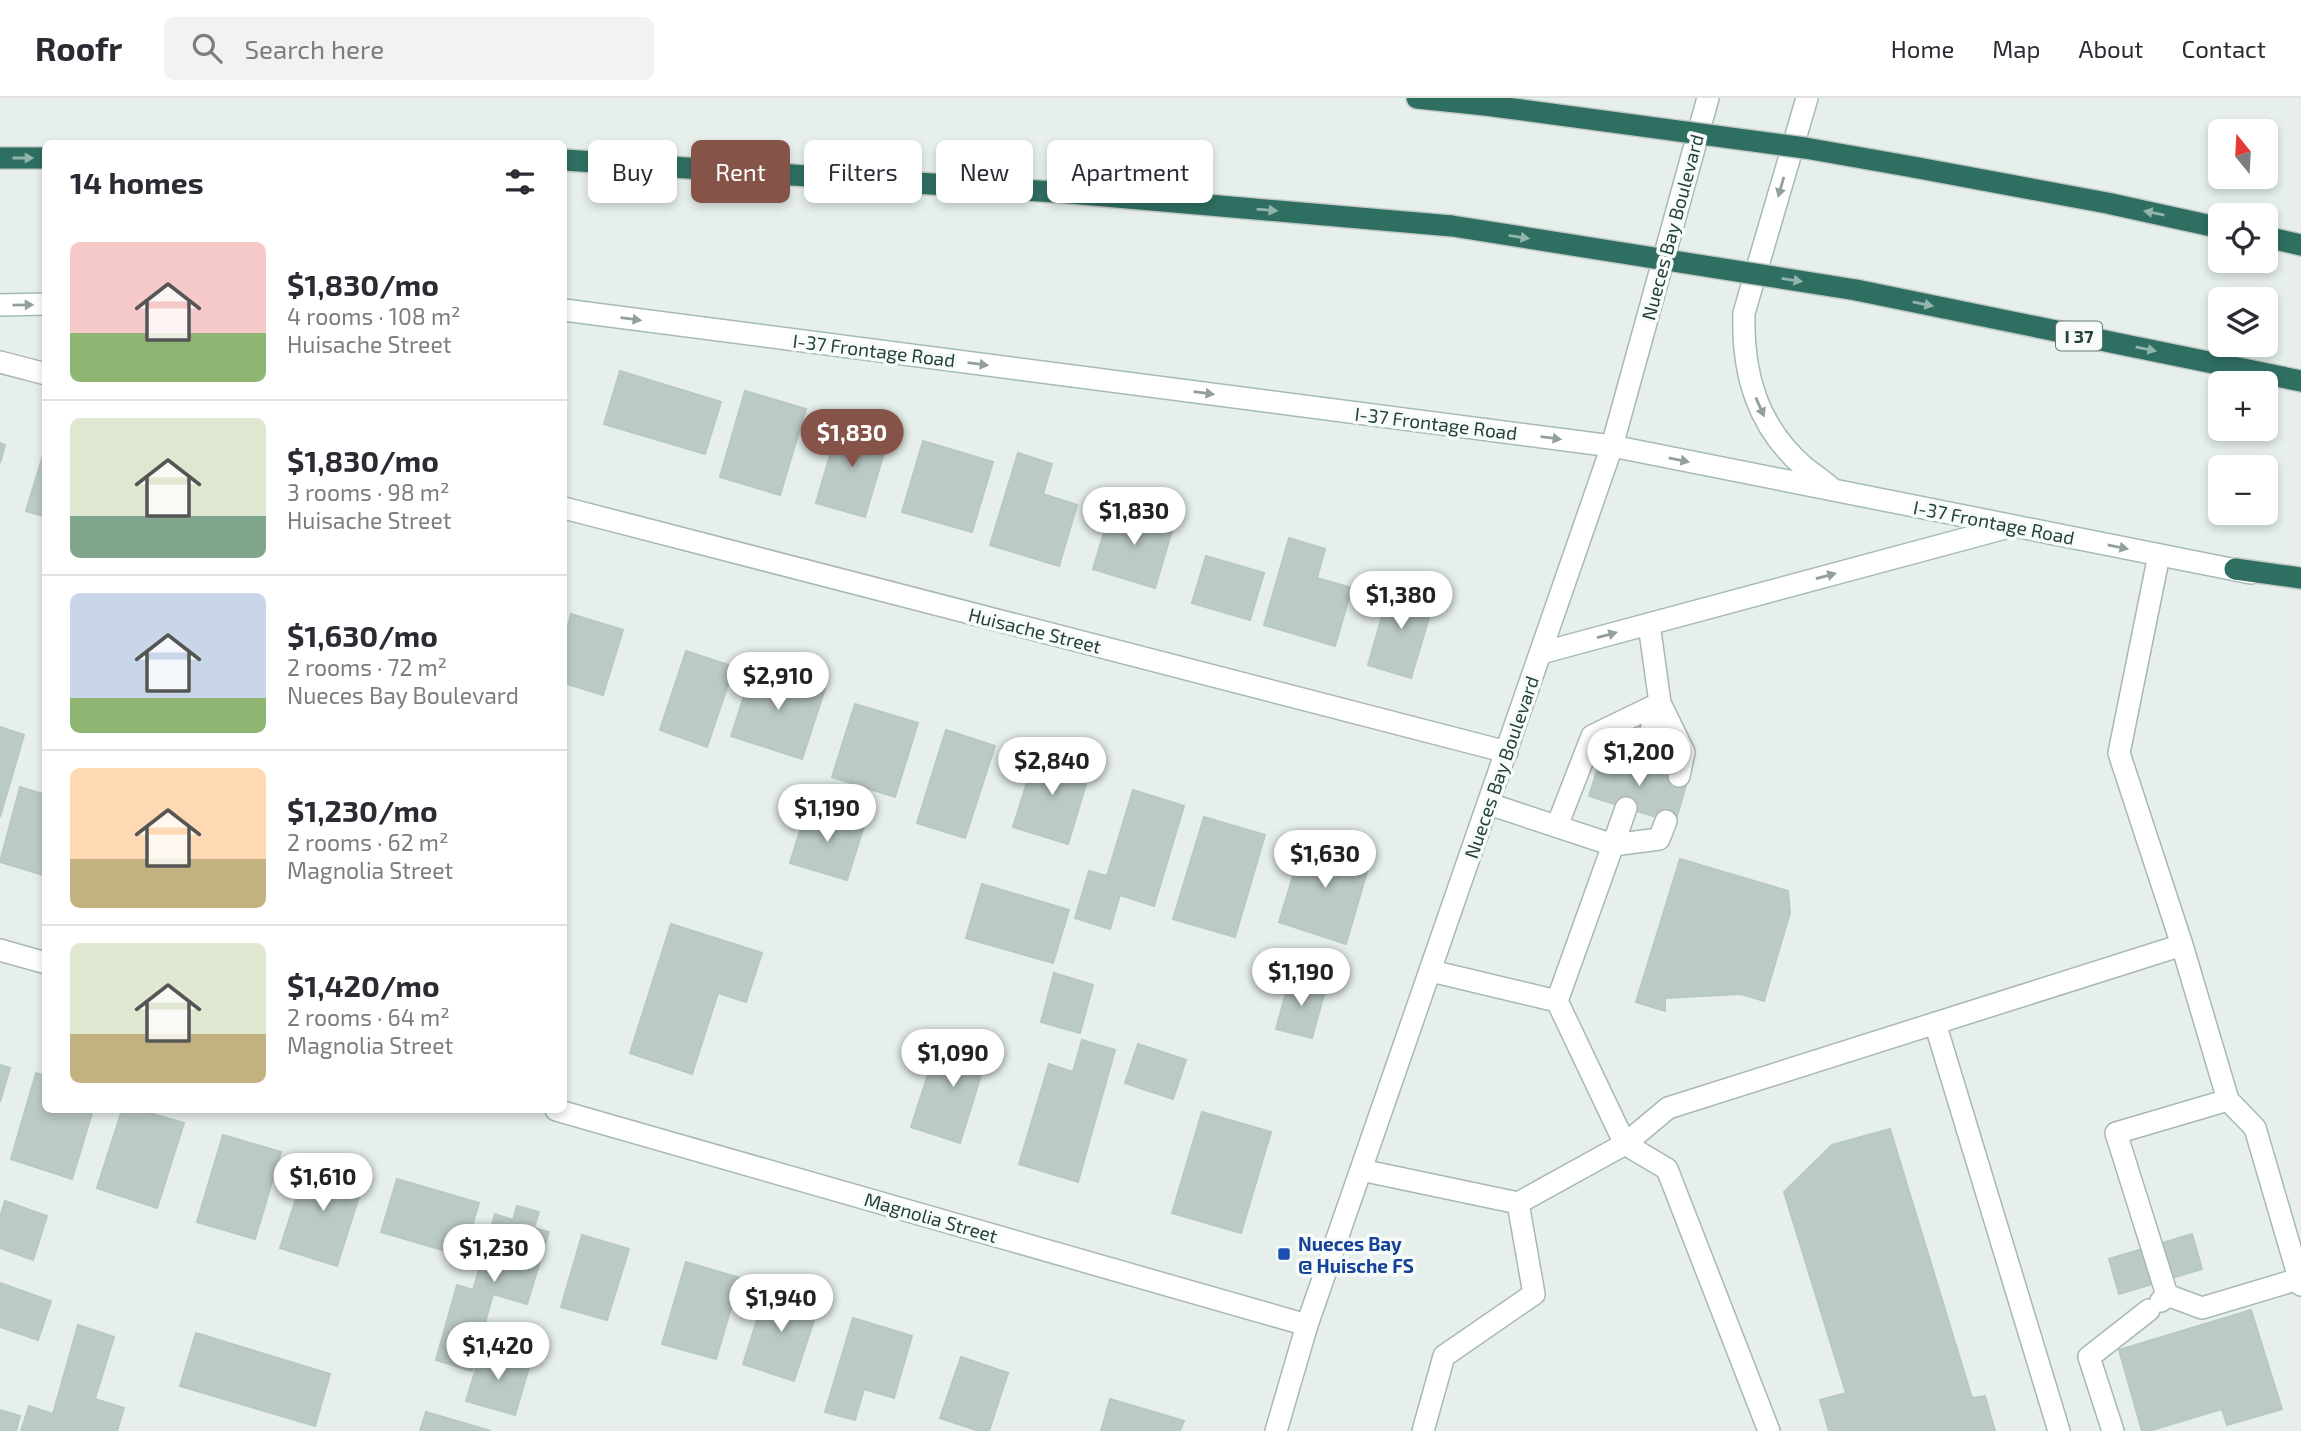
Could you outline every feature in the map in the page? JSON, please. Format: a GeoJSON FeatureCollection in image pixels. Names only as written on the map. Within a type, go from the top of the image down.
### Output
{"type":"FeatureCollection","features":[{"type":"Feature","properties":{"kind":"highway"},"geometry":{"type":"LineString","coordinates":[[1417,98],[1805,148],[2107,203],[2208,225]]}},
{"type":"Feature","properties":{"kind":"highway"},"geometry":{"type":"LineString","coordinates":[[0,158],[42,158]]}},
{"type":"Feature","properties":{"kind":"highway","name":"I 37"},"geometry":{"type":"LineString","coordinates":[[567,160],[1070,193],[1452,226],[1856,290],[2301,381]]}},
{"type":"Feature","properties":{"kind":"highway"},"geometry":{"type":"LineString","coordinates":[[2278,240],[2301,245]]}},
{"type":"Feature","properties":{"kind":"highway"},"geometry":{"type":"LineString","coordinates":[[2235,569],[2301,580]]}},
{"type":"Feature","properties":{"kind":"street","name":"Nueces Bay Boulevard"},"geometry":{"type":"LineString","coordinates":[[1276,1431],[1307,1325],[1612,446],[1708,98]]}},
{"type":"Feature","properties":{"kind":"street"},"geometry":{"type":"LineString","coordinates":[[1807,98],[1744,313],[1743,343],[1747,370],[1756,399],[1768,424],[1786,449],[1805,468],[1836,491]]}},
{"type":"Feature","properties":{"kind":"street"},"geometry":{"type":"LineString","coordinates":[[0,305],[42,304]]}},
{"type":"Feature","properties":{"kind":"street","name":"I-37 Frontage Road"},"geometry":{"type":"LineString","coordinates":[[567,310],[1612,446],[2235,569]]}},
{"type":"Feature","properties":{"kind":"street"},"geometry":{"type":"LineString","coordinates":[[0,362],[42,373]]}},
{"type":"Feature","properties":{"kind":"street","name":"Huisache Street"},"geometry":{"type":"LineString","coordinates":[[567,509],[1507,752]]}},
{"type":"Feature","properties":{"kind":"street"},"geometry":{"type":"LineString","coordinates":[[1541,653],[2014,526]]}},
{"type":"Feature","properties":{"kind":"street"},"geometry":{"type":"LineString","coordinates":[[2112,1431],[2089,1357],[2159,1302],[2202,1308],[2300,1282],[2255,1128],[2228,1100],[2182,945],[2119,754],[2159,555]]}},
{"type":"Feature","properties":{"kind":"street"},"geometry":{"type":"LineString","coordinates":[[1649,624],[1660,703],[1684,752],[1679,776]]}},
{"type":"Feature","properties":{"kind":"street"},"geometry":{"type":"LineString","coordinates":[[1640,763],[1660,703]]}},
{"type":"Feature","properties":{"kind":"street"},"geometry":{"type":"LineString","coordinates":[[1557,826],[1592,736],[1660,703]]}},
{"type":"Feature","properties":{"kind":"street"},"geometry":{"type":"LineString","coordinates":[[1489,804],[1613,845],[1659,839],[1666,821]]}},
{"type":"Feature","properties":{"kind":"street"},"geometry":{"type":"LineString","coordinates":[[1626,808],[1556,1001],[1625,1144],[1667,1169],[1769,1431]]}},
{"type":"Feature","properties":{"kind":"street"},"geometry":{"type":"LineString","coordinates":[[1361,1170],[1518,1203],[1625,1144],[1668,1108],[2182,945]]}},
{"type":"Feature","properties":{"kind":"street"},"geometry":{"type":"LineString","coordinates":[[0,950],[42,962]]}},
{"type":"Feature","properties":{"kind":"street"},"geometry":{"type":"LineString","coordinates":[[1431,971],[1556,1001]]}},
{"type":"Feature","properties":{"kind":"street"},"geometry":{"type":"LineString","coordinates":[[1935,1023],[2059,1431]]}},
{"type":"Feature","properties":{"kind":"street"},"geometry":{"type":"LineString","coordinates":[[2159,1302],[2116,1133],[2228,1100]]}},
{"type":"Feature","properties":{"kind":"street","name":"Magnolia Street"},"geometry":{"type":"LineString","coordinates":[[566,1113],[1307,1325]]}},
{"type":"Feature","properties":{"kind":"street"},"geometry":{"type":"LineString","coordinates":[[1423,1431],[1444,1356],[1534,1294],[1518,1203]]}},
{"type":"Feature","properties":{"kind":"building"},"geometry":{"type":"Polygon","coordinates":[[[620,371],[721,402],[705,454],[604,424],[620,371]]]}},
{"type":"Feature","properties":{"kind":"building"},"geometry":{"type":"Polygon","coordinates":[[[745,391],[806,409],[780,495],[720,477],[745,391]]]}},
{"type":"Feature","properties":{"kind":"building"},"geometry":{"type":"Polygon","coordinates":[[[840,421],[889,436],[865,517],[816,503],[840,421]]]}},
{"type":"Feature","properties":{"kind":"building"},"geometry":{"type":"Polygon","coordinates":[[[923,441],[993,462],[972,532],[902,512],[923,441]]]}},
{"type":"Feature","properties":{"kind":"building"},"geometry":{"type":"Polygon","coordinates":[[[0,443],[5,445],[0,463],[0,443]]]}},
{"type":"Feature","properties":{"kind":"building"},"geometry":{"type":"Polygon","coordinates":[[[1018,453],[1052,464],[1043,494],[1077,505],[1059,566],[990,545],[1018,453]]]}},
{"type":"Feature","properties":{"kind":"building"},"geometry":{"type":"Polygon","coordinates":[[[42,459],[42,516],[26,511],[42,459]]]}},
{"type":"Feature","properties":{"kind":"building"},"geometry":{"type":"Polygon","coordinates":[[[1112,506],[1174,524],[1155,588],[1093,569],[1112,506]]]}},
{"type":"Feature","properties":{"kind":"building"},"geometry":{"type":"Polygon","coordinates":[[[1289,538],[1325,549],[1317,578],[1352,588],[1335,646],[1264,625],[1289,538]]]}},
{"type":"Feature","properties":{"kind":"building"},"geometry":{"type":"Polygon","coordinates":[[[1206,556],[1264,573],[1250,620],[1192,603],[1206,556]]]}},
{"type":"Feature","properties":{"kind":"building"},"geometry":{"type":"Polygon","coordinates":[[[1391,585],[1435,598],[1411,678],[1368,665],[1391,585]]]}},
{"type":"Feature","properties":{"kind":"building"},"geometry":{"type":"Polygon","coordinates":[[[571,614],[623,630],[603,695],[567,684],[567,629],[571,614]]]}},
{"type":"Feature","properties":{"kind":"building"},"geometry":{"type":"Polygon","coordinates":[[[686,651],[734,667],[707,747],[660,730],[686,651]]]}},
{"type":"Feature","properties":{"kind":"building"},"geometry":{"type":"Polygon","coordinates":[[[754,666],[825,689],[802,759],[731,736],[754,666]]]}},
{"type":"Feature","properties":{"kind":"building"},"geometry":{"type":"Polygon","coordinates":[[[855,704],[918,723],[895,797],[832,777],[855,704]]]}},
{"type":"Feature","properties":{"kind":"building"},"geometry":{"type":"Polygon","coordinates":[[[0,727],[24,735],[0,817],[0,727]]]}},
{"type":"Feature","properties":{"kind":"building"},"geometry":{"type":"Polygon","coordinates":[[[946,730],[995,746],[965,838],[917,823],[946,730]]]}},
{"type":"Feature","properties":{"kind":"building"},"geometry":{"type":"Polygon","coordinates":[[[1037,750],[1091,768],[1068,844],[1013,827],[1037,750]]]}},
{"type":"Feature","properties":{"kind":"building"},"geometry":{"type":"Polygon","coordinates":[[[1603,752],[1688,779],[1675,823],[1589,796],[1603,752]]]}},
{"type":"Feature","properties":{"kind":"building"},"geometry":{"type":"Polygon","coordinates":[[[20,787],[42,794],[42,875],[0,862],[20,787]]]}},
{"type":"Feature","properties":{"kind":"building"},"geometry":{"type":"Polygon","coordinates":[[[1133,790],[1184,806],[1154,906],[1120,895],[1110,929],[1075,918],[1089,871],[1107,876],[1133,790]]]}},
{"type":"Feature","properties":{"kind":"building"},"geometry":{"type":"Polygon","coordinates":[[[807,808],[864,826],[847,880],[790,863],[807,808]]]}},
{"type":"Feature","properties":{"kind":"building"},"geometry":{"type":"Polygon","coordinates":[[[1204,817],[1265,835],[1235,937],[1173,919],[1204,817]]]}},
{"type":"Feature","properties":{"kind":"building"},"geometry":{"type":"Polygon","coordinates":[[[1305,836],[1371,858],[1346,944],[1279,922],[1305,836]]]}},
{"type":"Feature","properties":{"kind":"building"},"geometry":{"type":"Polygon","coordinates":[[[1680,859],[1788,891],[1790,913],[1764,1001],[1741,994],[1665,998],[1665,1011],[1636,1002],[1680,859]]]}},
{"type":"Feature","properties":{"kind":"building"},"geometry":{"type":"Polygon","coordinates":[[[982,884],[1069,910],[1053,963],[966,938],[982,884]]]}},
{"type":"Feature","properties":{"kind":"building"},"geometry":{"type":"Polygon","coordinates":[[[671,924],[762,953],[746,1002],[718,993],[692,1074],[630,1053],[671,924]]]}},
{"type":"Feature","properties":{"kind":"building"},"geometry":{"type":"Polygon","coordinates":[[[1054,973],[1093,985],[1080,1033],[1041,1022],[1054,973]]]}},
{"type":"Feature","properties":{"kind":"building"},"geometry":{"type":"Polygon","coordinates":[[[1290,978],[1326,987],[1312,1038],[1276,1029],[1290,978]]]}},
{"type":"Feature","properties":{"kind":"building"},"geometry":{"type":"Polygon","coordinates":[[[966,1035],[999,1046],[991,1072],[983,1069],[960,1143],[911,1127],[935,1053],[959,1057],[966,1035]]]}},
{"type":"Feature","properties":{"kind":"building"},"geometry":{"type":"Polygon","coordinates":[[[1082,1040],[1115,1050],[1078,1182],[1019,1164],[1049,1064],[1073,1072],[1082,1040]]]}},
{"type":"Feature","properties":{"kind":"building"},"geometry":{"type":"Polygon","coordinates":[[[1138,1044],[1186,1060],[1173,1099],[1125,1083],[1138,1044]]]}},
{"type":"Feature","properties":{"kind":"building"},"geometry":{"type":"Polygon","coordinates":[[[0,1065],[10,1068],[0,1102],[0,1065]]]}},
{"type":"Feature","properties":{"kind":"building"},"geometry":{"type":"Polygon","coordinates":[[[36,1073],[42,1075],[42,1113],[92,1113],[72,1179],[11,1159],[36,1073]]]}},
{"type":"Feature","properties":{"kind":"building"},"geometry":{"type":"Polygon","coordinates":[[[1202,1112],[1271,1132],[1241,1233],[1172,1213],[1202,1112]]]}},
{"type":"Feature","properties":{"kind":"building"},"geometry":{"type":"Polygon","coordinates":[[[121,1113],[149,1113],[184,1123],[157,1208],[97,1188],[121,1113]]]}},
{"type":"Feature","properties":{"kind":"building"},"geometry":{"type":"Polygon","coordinates":[[[1890,1129],[1972,1398],[1985,1396],[1995,1431],[1829,1431],[1820,1400],[1846,1393],[1784,1192],[1832,1145],[1890,1129]]]}},
{"type":"Feature","properties":{"kind":"building"},"geometry":{"type":"Polygon","coordinates":[[[223,1135],[281,1152],[255,1239],[197,1222],[223,1135]]]}},
{"type":"Feature","properties":{"kind":"building"},"geometry":{"type":"Polygon","coordinates":[[[309,1159],[365,1178],[337,1266],[280,1248],[309,1159]]]}},
{"type":"Feature","properties":{"kind":"building"},"geometry":{"type":"Polygon","coordinates":[[[397,1179],[479,1203],[463,1256],[381,1232],[397,1179]]]}},
{"type":"Feature","properties":{"kind":"building"},"geometry":{"type":"Polygon","coordinates":[[[5,1201],[47,1216],[33,1260],[0,1248],[0,1217],[5,1201]]]}},
{"type":"Feature","properties":{"kind":"building"},"geometry":{"type":"Polygon","coordinates":[[[517,1206],[539,1212],[534,1228],[549,1232],[527,1304],[493,1294],[472,1371],[436,1360],[457,1285],[473,1290],[495,1214],[513,1220],[517,1206]]]}},
{"type":"Feature","properties":{"kind":"building"},"geometry":{"type":"Polygon","coordinates":[[[2192,1234],[2202,1269],[2119,1294],[2109,1259],[2192,1234]]]}},
{"type":"Feature","properties":{"kind":"building"},"geometry":{"type":"Polygon","coordinates":[[[582,1235],[629,1249],[607,1320],[561,1307],[582,1235]]]}},
{"type":"Feature","properties":{"kind":"building"},"geometry":{"type":"Polygon","coordinates":[[[686,1262],[740,1278],[716,1359],[662,1344],[686,1262]]]}},
{"type":"Feature","properties":{"kind":"building"},"geometry":{"type":"Polygon","coordinates":[[[0,1283],[51,1301],[38,1340],[0,1327],[0,1283]]]}},
{"type":"Feature","properties":{"kind":"building"},"geometry":{"type":"Polygon","coordinates":[[[767,1288],[819,1305],[794,1381],[743,1364],[767,1288]]]}},
{"type":"Feature","properties":{"kind":"building"},"geometry":{"type":"Polygon","coordinates":[[[2251,1310],[2282,1409],[2227,1425],[2222,1409],[2142,1431],[2119,1350],[2251,1310]]]}},
{"type":"Feature","properties":{"kind":"building"},"geometry":{"type":"Polygon","coordinates":[[[853,1318],[912,1336],[894,1398],[864,1389],[855,1420],[825,1412],[853,1318]]]}},
{"type":"Feature","properties":{"kind":"building"},"geometry":{"type":"Polygon","coordinates":[[[78,1325],[114,1337],[95,1399],[124,1408],[117,1431],[21,1431],[29,1406],[53,1414],[78,1325]]]}},
{"type":"Feature","properties":{"kind":"building"},"geometry":{"type":"Polygon","coordinates":[[[196,1333],[330,1374],[315,1426],[180,1386],[196,1333]]]}},
{"type":"Feature","properties":{"kind":"building"},"geometry":{"type":"Polygon","coordinates":[[[482,1349],[530,1364],[515,1415],[466,1401],[482,1349]]]}},
{"type":"Feature","properties":{"kind":"building"},"geometry":{"type":"Polygon","coordinates":[[[961,1357],[1008,1373],[989,1431],[979,1431],[940,1418],[961,1357]]]}},
{"type":"Feature","properties":{"kind":"building"},"geometry":{"type":"Polygon","coordinates":[[[1110,1399],[1184,1421],[1180,1431],[1101,1431],[1110,1399]]]}},
{"type":"Feature","properties":{"kind":"building"},"geometry":{"type":"Polygon","coordinates":[[[0,1410],[20,1416],[16,1431],[0,1431],[0,1410]]]}},
{"type":"Feature","properties":{"kind":"building"},"geometry":{"type":"Polygon","coordinates":[[[426,1412],[491,1431],[420,1431],[426,1412]]]}},
{"type":"Feature","properties":{"kind":"place","name":"Nueces Bay @ Huische FS"},"geometry":{"type":"Point","coordinates":[1284,1254]}}]}
